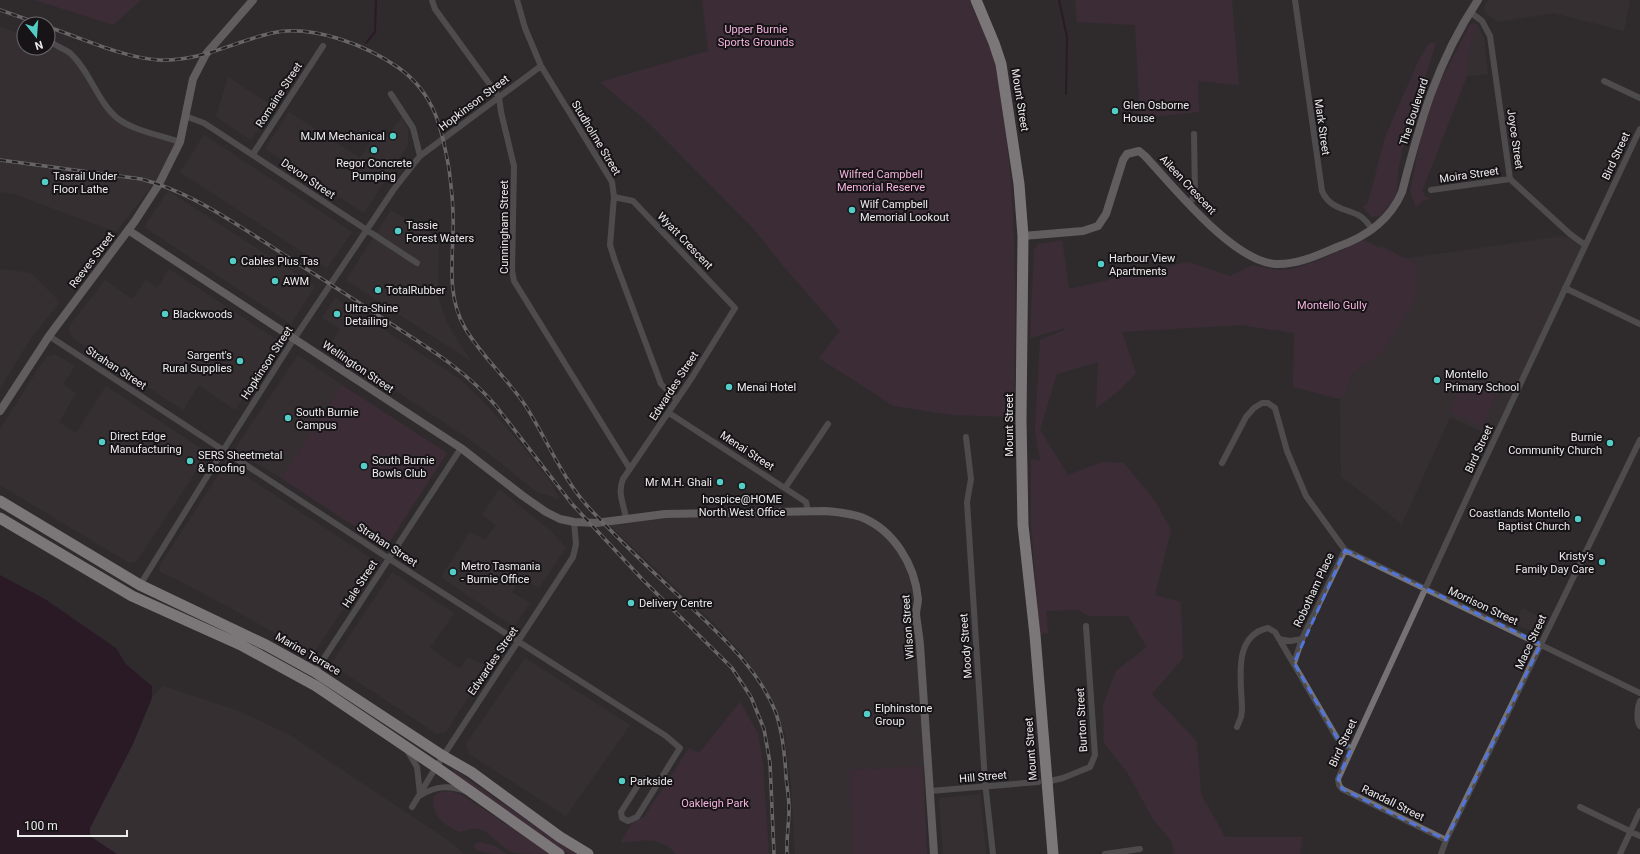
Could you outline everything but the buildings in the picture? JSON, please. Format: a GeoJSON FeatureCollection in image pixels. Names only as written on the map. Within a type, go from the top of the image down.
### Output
{"type":"FeatureCollection","features":[{"type":"Feature","properties":{"kind":"highway","name":"Mount Street"},"geometry":{"type":"LineString","coordinates":[[976,0],[1001,64],[1019,184],[1023,236],[1021,420],[1023,525],[1035,635],[1042,782],[1053,854]]}},
{"type":"Feature","properties":{"kind":"highway","name":"Marine Terrace"},"geometry":{"type":"LineString","coordinates":[[0,501],[140,585],[266,645],[316,672],[443,756],[471,772],[560,837],[588,854]]}},
{"type":"Feature","properties":{"kind":"highway"},"geometry":{"type":"LineString","coordinates":[[0,518],[132,596],[241,645],[316,686],[436,767],[559,854]]}},
{"type":"Feature","properties":{"kind":"street","name":"Reeves Street"},"geometry":{"type":"LineString","coordinates":[[0,411],[49,336],[128,230],[159,184],[180,142],[193,79],[206,54],[252,0]]}},
{"type":"Feature","properties":{"kind":"street","name":"Cunningham Street"},"geometry":{"type":"LineString","coordinates":[[432,0],[435,9],[499,97],[501,112],[514,166],[512,270],[514,281],[630,469]]}},
{"type":"Feature","properties":{"kind":"street","name":"Studholme Street"},"geometry":{"type":"LineString","coordinates":[[517,0],[525,28],[541,66],[612,182],[614,197],[610,245],[614,261],[661,384],[677,400]]}},
{"type":"Feature","properties":{"kind":"street"},"geometry":{"type":"LineString","coordinates":[[1295,0],[1302,0]]}},
{"type":"Feature","properties":{"kind":"street","name":"Mark Street"},"geometry":{"type":"LineString","coordinates":[[1295,0],[1322,191],[1325,198],[1330,203],[1362,216],[1372,230]]}},
{"type":"Feature","properties":{"kind":"street","name":"The Boulevard"},"geometry":{"type":"LineString","coordinates":[[1372,230],[1386,219],[1398,202],[1402,192],[1420,122],[1439,70],[1478,0]]}},
{"type":"Feature","properties":{"kind":"street","name":"Joyce Street"},"geometry":{"type":"LineString","coordinates":[[1470,12],[1482,21],[1490,36],[1510,179],[1570,234],[1585,245]]}},
{"type":"Feature","properties":{"kind":"street"},"geometry":{"type":"LineString","coordinates":[[56,45],[70,53],[108,108],[117,117],[135,127],[180,142]]}},
{"type":"Feature","properties":{"kind":"street","name":"Romaine Street"},"geometry":{"type":"LineString","coordinates":[[253,154],[323,46]]}},
{"type":"Feature","properties":{"kind":"street","name":"Hopkinson Street"},"geometry":{"type":"LineString","coordinates":[[140,585],[223,450],[394,189],[420,156],[541,66]]}},
{"type":"Feature","properties":{"kind":"street"},"geometry":{"type":"LineString","coordinates":[[1604,81],[1640,98]]}},
{"type":"Feature","properties":{"kind":"street"},"geometry":{"type":"LineString","coordinates":[[391,94],[413,128],[420,156]]}},
{"type":"Feature","properties":{"kind":"street","name":"Devon Street"},"geometry":{"type":"LineString","coordinates":[[185,116],[204,123],[253,154],[366,231],[417,263]]}},
{"type":"Feature","properties":{"kind":"street","name":"Bird Street"},"geometry":{"type":"LineString","coordinates":[[1338,779],[1640,129]]}},
{"type":"Feature","properties":{"kind":"street"},"geometry":{"type":"LineString","coordinates":[[1188,204],[1192,200],[1195,191],[1194,134]]}},
{"type":"Feature","properties":{"kind":"street","name":"Aileen Crescent"},"geometry":{"type":"LineString","coordinates":[[1023,236],[1082,231],[1098,226],[1106,214],[1123,160],[1127,154],[1139,151],[1146,156],[1188,204],[1233,244],[1263,261],[1275,264],[1288,264],[1340,246],[1372,230]]}},
{"type":"Feature","properties":{"kind":"street","name":"Moira Street"},"geometry":{"type":"LineString","coordinates":[[1431,190],[1510,179]]}},
{"type":"Feature","properties":{"kind":"street","name":"Wyatt Crescent"},"geometry":{"type":"LineString","coordinates":[[614,197],[633,201],[735,308]]}},
{"type":"Feature","properties":{"kind":"street","name":"Wellington Street"},"geometry":{"type":"LineString","coordinates":[[128,230],[461,448],[546,512],[560,519],[574,522]]}},
{"type":"Feature","properties":{"kind":"street"},"geometry":{"type":"LineString","coordinates":[[1565,288],[1640,324]]}},
{"type":"Feature","properties":{"kind":"street","name":"Edwardes Street"},"geometry":{"type":"LineString","coordinates":[[626,519],[620,488],[623,479],[669,413],[735,308]]}},
{"type":"Feature","properties":{"kind":"street","name":"Strahan Street"},"geometry":{"type":"LineString","coordinates":[[49,336],[388,558],[653,727],[680,748],[659,783],[637,817],[628,821],[622,818],[621,812],[640,782],[646,779],[659,783]]}},
{"type":"Feature","properties":{"kind":"street"},"geometry":{"type":"LineString","coordinates":[[1222,463],[1246,417],[1254,408],[1262,403],[1268,403],[1275,408],[1287,452],[1306,496],[1344,550]]}},
{"type":"Feature","properties":{"kind":"street","name":"Menai Street"},"geometry":{"type":"LineString","coordinates":[[669,413],[806,502],[808,511]]}},
{"type":"Feature","properties":{"kind":"street"},"geometry":{"type":"LineString","coordinates":[[785,488],[828,424]]}},
{"type":"Feature","properties":{"kind":"street","name":"Moody Street"},"geometry":{"type":"LineString","coordinates":[[966,437],[971,479],[967,502],[986,786],[993,854]]}},
{"type":"Feature","properties":{"kind":"street","name":"Mace Street"},"geometry":{"type":"LineString","coordinates":[[1441,854],[1446,840],[1640,440]]}},
{"type":"Feature","properties":{"kind":"street","name":"Hale Street"},"geometry":{"type":"LineString","coordinates":[[316,672],[388,558],[461,448]]}},
{"type":"Feature","properties":{"kind":"street","name":"Wilson Street"},"geometry":{"type":"LineString","coordinates":[[574,522],[596,523],[688,513],[808,511],[845,513],[861,517],[875,524],[884,531],[898,546],[909,563],[918,599],[916,614],[919,633],[934,854]]}},
{"type":"Feature","properties":{"kind":"street","name":"Edwardes Street"},"geometry":{"type":"LineString","coordinates":[[412,807],[443,756],[573,557],[576,544],[574,522]]}},
{"type":"Feature","properties":{"kind":"street","name":"Morrison Street"},"geometry":{"type":"LineString","coordinates":[[1344,550],[1640,693]]}},
{"type":"Feature","properties":{"kind":"street","name":"Robotham Place"},"geometry":{"type":"LineString","coordinates":[[1294,663],[1302,639],[1344,550]]}},
{"type":"Feature","properties":{"kind":"street","name":"Burton Street"},"geometry":{"type":"LineString","coordinates":[[1042,782],[1063,778],[1090,767],[1095,755],[1086,626]]}},
{"type":"Feature","properties":{"kind":"street"},"geometry":{"type":"LineString","coordinates":[[1237,727],[1242,710],[1242,651],[1253,634],[1268,628],[1275,632],[1337,738],[1352,749]]}},
{"type":"Feature","properties":{"kind":"street","name":"Robotham Place"},"geometry":{"type":"LineString","coordinates":[[1279,639],[1302,639]]}},
{"type":"Feature","properties":{"kind":"street"},"geometry":{"type":"LineString","coordinates":[[1640,702],[1638,706],[1638,723],[1640,726]]}},
{"type":"Feature","properties":{"kind":"street"},"geometry":{"type":"LineString","coordinates":[[404,745],[417,767],[420,796],[432,788],[442,787],[463,790],[480,798]]}},
{"type":"Feature","properties":{"kind":"street","name":"Randall Street"},"geometry":{"type":"LineString","coordinates":[[1338,779],[1339,785],[1342,789],[1446,840]]}},
{"type":"Feature","properties":{"kind":"street","name":"Hill Street"},"geometry":{"type":"LineString","coordinates":[[930,791],[1042,782]]}},
{"type":"Feature","properties":{"kind":"street"},"geometry":{"type":"LineString","coordinates":[[1580,807],[1640,836]]}},
{"type":"Feature","properties":{"kind":"street"},"geometry":{"type":"LineString","coordinates":[[1620,854],[1640,812]]}},
{"type":"Feature","properties":{"kind":"street"},"geometry":{"type":"LineString","coordinates":[[1105,854],[1140,849]]}},
{"type":"Feature","properties":{"kind":"highlighted area"},"geometry":{"type":"Polygon","coordinates":[[[1345,550],[1541,644],[1446,840],[1342,789],[1338,779],[1351,749],[1337,738],[1294,663],[1345,550]]]}},
{"type":"Feature","properties":{"kind":"shaded area"},"geometry":{"type":"Polygon","coordinates":[[[1488,0],[1630,0],[1624,31],[1553,13],[1498,22],[1487,14],[1484,8],[1488,0]]]}},
{"type":"Feature","properties":{"kind":"shaded area"},"geometry":{"type":"Polygon","coordinates":[[[1479,26],[1484,39],[1488,74],[1467,76],[1474,29],[1479,26]]]}},
{"type":"Feature","properties":{"kind":"shaded area"},"geometry":{"type":"Polygon","coordinates":[[[0,27],[16,32],[16,56],[56,56],[56,46],[70,53],[108,108],[125,123],[180,142],[159,184],[154,183],[116,232],[14,194],[0,192],[0,27]]]}},
{"type":"Feature","properties":{"kind":"shaded area"},"geometry":{"type":"Polygon","coordinates":[[[228,77],[274,107],[251,140],[216,117],[228,77]]]}},
{"type":"Feature","properties":{"kind":"shaded area"},"geometry":{"type":"Polygon","coordinates":[[[289,112],[360,158],[377,132],[386,138],[402,117],[408,130],[408,145],[364,213],[265,149],[289,112]]]}},
{"type":"Feature","properties":{"kind":"shaded area"},"geometry":{"type":"Polygon","coordinates":[[[204,135],[352,232],[327,268],[180,172],[204,135]]]}},
{"type":"Feature","properties":{"kind":"shaded area"},"geometry":{"type":"Polygon","coordinates":[[[168,191],[315,286],[291,324],[144,227],[168,191]]]}},
{"type":"Feature","properties":{"kind":"shaded area"},"geometry":{"type":"Polygon","coordinates":[[[391,210],[439,238],[438,298],[448,325],[471,361],[346,280],[391,210]]]}},
{"type":"Feature","properties":{"kind":"shaded area","name":"Montello Primary School"},"geometry":{"type":"Polygon","coordinates":[[[1562,236],[1585,245],[1496,438],[1450,417],[1402,524],[1341,476],[1340,399],[1344,396],[1402,259],[1562,236]]]}},
{"type":"Feature","properties":{"kind":"shaded area"},"geometry":{"type":"Polygon","coordinates":[[[0,269],[31,273],[60,302],[31,338],[0,388],[0,269]]]}},
{"type":"Feature","properties":{"kind":"shaded area"},"geometry":{"type":"Polygon","coordinates":[[[169,269],[280,342],[235,410],[199,385],[183,410],[74,339],[70,334],[70,325],[105,280],[132,299],[146,280],[157,288],[169,269]]]}},
{"type":"Feature","properties":{"kind":"shaded area"},"geometry":{"type":"Polygon","coordinates":[[[335,298],[460,379],[481,399],[515,437],[552,484],[559,499],[537,492],[474,442],[329,347],[340,329],[322,318],[335,298]]]}},
{"type":"Feature","properties":{"kind":"shaded area"},"geometry":{"type":"Polygon","coordinates":[[[57,355],[75,366],[63,384],[76,393],[59,422],[76,433],[106,386],[208,453],[137,561],[129,563],[0,485],[0,429],[40,366],[47,357],[57,355]]]}},
{"type":"Feature","properties":{"kind":"shaded area","name":"South Burnie Campus"},"geometry":{"type":"Polygon","coordinates":[[[298,355],[342,385],[281,478],[234,450],[298,355]]]}},
{"type":"Feature","properties":{"kind":"shaded area"},"geometry":{"type":"Polygon","coordinates":[[[226,463],[375,561],[313,654],[159,570],[160,565],[226,463]]]}},
{"type":"Feature","properties":{"kind":"shaded area"},"geometry":{"type":"Polygon","coordinates":[[[499,489],[552,532],[566,548],[539,588],[520,577],[512,592],[530,603],[514,627],[441,577],[470,532],[485,540],[496,525],[482,515],[499,489]]]}},
{"type":"Feature","properties":{"kind":"shaded area"},"geometry":{"type":"Polygon","coordinates":[[[845,513],[884,531],[912,572],[928,766],[850,770],[852,854],[795,854],[791,783],[785,733],[768,693],[743,654],[714,623],[606,522],[626,519],[845,513]]]}},
{"type":"Feature","properties":{"kind":"shaded area"},"geometry":{"type":"Polygon","coordinates":[[[392,572],[454,613],[430,648],[460,669],[468,657],[488,667],[446,732],[437,734],[331,664],[392,572]]]}},
{"type":"Feature","properties":{"kind":"shaded area"},"geometry":{"type":"Polygon","coordinates":[[[0,575],[45,599],[116,648],[126,664],[152,686],[152,698],[133,744],[90,828],[90,836],[117,854],[0,854],[0,575]]]}},
{"type":"Feature","properties":{"kind":"shaded area"},"geometry":{"type":"Polygon","coordinates":[[[1522,608],[1544,619],[1537,634],[1514,623],[1522,608]]]}},
{"type":"Feature","properties":{"kind":"shaded area"},"geometry":{"type":"Polygon","coordinates":[[[525,658],[630,725],[566,816],[469,754],[466,744],[525,658]]]}},
{"type":"Feature","properties":{"kind":"shaded area"},"geometry":{"type":"Polygon","coordinates":[[[163,686],[239,711],[288,734],[452,843],[464,854],[117,854],[93,839],[90,836],[90,828],[133,744],[152,698],[163,686]]]}},
{"type":"Feature","properties":{"kind":"shaded area"},"geometry":{"type":"Polygon","coordinates":[[[980,794],[986,854],[943,854],[939,798],[980,794]]]}},
{"type":"Feature","properties":{"kind":"green space"},"geometry":{"type":"Polygon","coordinates":[[[35,0],[141,0],[113,25],[35,0]]]}},
{"type":"Feature","properties":{"kind":"green space","name":"Wilfred Campbell Memorial Reserve"},"geometry":{"type":"Polygon","coordinates":[[[702,0],[969,0],[994,58],[1000,90],[1009,163],[1015,272],[1014,417],[953,415],[894,406],[819,358],[840,331],[785,268],[753,228],[649,123],[600,82],[708,51],[702,0]]]}},
{"type":"Feature","properties":{"kind":"green space"},"geometry":{"type":"Polygon","coordinates":[[[1075,0],[1232,0],[1239,85],[1198,81],[1199,112],[1140,118],[1135,25],[1077,22],[1075,0]]]}},
{"type":"Feature","properties":{"kind":"green space"},"geometry":{"type":"Polygon","coordinates":[[[1474,23],[1479,26],[1474,29],[1467,76],[1422,191],[1425,196],[1430,199],[1424,200],[1416,207],[1410,192],[1424,122],[1439,84],[1470,25],[1474,23]]]}},
{"type":"Feature","properties":{"kind":"green space"},"geometry":{"type":"Polygon","coordinates":[[[1429,43],[1436,43],[1402,151],[1398,172],[1397,191],[1392,202],[1380,216],[1371,217],[1363,207],[1368,203],[1385,137],[1419,60],[1429,43]]]}},
{"type":"Feature","properties":{"kind":"green space","name":"Montello Gully"},"geometry":{"type":"Polygon","coordinates":[[[1062,240],[1069,289],[1188,262],[1230,276],[1253,265],[1276,270],[1293,269],[1322,259],[1364,240],[1379,248],[1381,246],[1418,265],[1415,301],[1382,352],[1353,373],[1344,396],[1340,399],[1293,387],[1294,333],[1241,325],[1122,332],[1136,373],[1120,390],[1096,408],[1098,362],[1057,374],[1040,430],[1068,475],[1102,462],[1124,463],[1155,501],[1171,530],[1155,595],[1181,602],[1183,658],[1152,694],[1197,742],[1201,794],[1225,837],[1303,837],[1300,854],[1174,854],[1172,842],[1153,819],[1127,772],[1104,743],[1103,705],[1116,671],[1147,647],[1128,616],[1089,616],[1078,610],[1046,611],[1048,633],[1040,634],[1031,526],[1031,459],[1040,461],[1035,431],[1040,340],[1064,330],[1065,328],[1030,338],[1034,250],[1038,244],[1062,240]]]}},
{"type":"Feature","properties":{"kind":"green space"},"geometry":{"type":"Polygon","coordinates":[[[1464,381],[1480,388],[1466,419],[1450,412],[1464,381]]]}},
{"type":"Feature","properties":{"kind":"green space","name":"South Burnie Bowls Club"},"geometry":{"type":"Polygon","coordinates":[[[342,385],[447,453],[386,547],[281,478],[342,385]]]}},
{"type":"Feature","properties":{"kind":"green space"},"geometry":{"type":"Polygon","coordinates":[[[1480,389],[1496,396],[1482,427],[1467,420],[1480,389]]]}},
{"type":"Feature","properties":{"kind":"green space","name":"Oakleigh Park"},"geometry":{"type":"Polygon","coordinates":[[[740,702],[758,733],[763,764],[769,854],[676,854],[670,848],[657,842],[643,841],[620,843],[633,822],[644,817],[689,748],[699,753],[740,702]]]}},
{"type":"Feature","properties":{"kind":"green space"},"geometry":{"type":"Polygon","coordinates":[[[923,766],[927,854],[852,854],[850,770],[923,766]]]}},
{"type":"Feature","properties":{"kind":"green space"},"geometry":{"type":"Polygon","coordinates":[[[454,770],[577,854],[568,854],[453,772],[454,770]]]}},
{"type":"Feature","properties":{"kind":"green space"},"geometry":{"type":"Polygon","coordinates":[[[449,791],[462,795],[551,854],[514,853],[484,831],[470,829],[461,832],[450,827],[436,814],[433,802],[434,796],[440,792],[449,791]]]}},
{"type":"Feature","properties":{"kind":"green space"},"geometry":{"type":"Polygon","coordinates":[[[480,842],[495,846],[506,854],[479,851],[474,846],[476,843],[480,842]]]}},
{"type":"Feature","properties":{"kind":"waterway"},"geometry":{"type":"LineString","coordinates":[[366,43],[375,32],[376,0]]}},
{"type":"Feature","properties":{"kind":"waterway"},"geometry":{"type":"LineString","coordinates":[[1059,0],[1067,37],[1066,94]]}},
{"type":"Feature","properties":{"kind":"railway"},"geometry":{"type":"LineString","coordinates":[[0,10],[17,16]]}},
{"type":"Feature","properties":{"kind":"railway"},"geometry":{"type":"LineString","coordinates":[[56,30],[117,52],[159,60],[174,60],[202,55],[272,33],[304,31],[338,38],[355,44],[399,68],[421,89],[429,101],[440,126],[449,169],[453,218],[453,294],[465,328],[479,348],[525,405],[563,472],[580,497],[627,547],[692,608],[740,656],[769,697],[776,713],[783,745],[789,805],[787,854]]}},
{"type":"Feature","properties":{"kind":"railway"},"geometry":{"type":"LineString","coordinates":[[0,160],[141,179],[182,194],[232,221],[344,293],[438,355],[475,384],[496,406],[572,504],[643,580],[732,668],[751,697],[764,729],[770,763],[774,854]]}},
{"type":"Feature","properties":{"kind":"place","name":"Glen Osborne House"},"geometry":{"type":"Point","coordinates":[1115,111]}},
{"type":"Feature","properties":{"kind":"place","name":"MJM Mechanical"},"geometry":{"type":"Point","coordinates":[393,136]}},
{"type":"Feature","properties":{"kind":"place","name":"Regor Concrete Pumping"},"geometry":{"type":"Point","coordinates":[374,150]}},
{"type":"Feature","properties":{"kind":"place","name":"Tasrail Under Floor Lathe"},"geometry":{"type":"Point","coordinates":[45,182]}},
{"type":"Feature","properties":{"kind":"place","name":"Wilf Campbell Memorial Lookout"},"geometry":{"type":"Point","coordinates":[852,210]}},
{"type":"Feature","properties":{"kind":"place","name":"Tassie Forest Waters"},"geometry":{"type":"Point","coordinates":[398,231]}},
{"type":"Feature","properties":{"kind":"place","name":"Cables Plus Tas"},"geometry":{"type":"Point","coordinates":[233,261]}},
{"type":"Feature","properties":{"kind":"place","name":"Harbour View Apartments"},"geometry":{"type":"Point","coordinates":[1101,264]}},
{"type":"Feature","properties":{"kind":"place","name":"AWM"},"geometry":{"type":"Point","coordinates":[275,281]}},
{"type":"Feature","properties":{"kind":"place","name":"TotalRubber"},"geometry":{"type":"Point","coordinates":[378,290]}},
{"type":"Feature","properties":{"kind":"place","name":"Blackwoods"},"geometry":{"type":"Point","coordinates":[165,314]}},
{"type":"Feature","properties":{"kind":"place","name":"Ultra-Shine Detailing"},"geometry":{"type":"Point","coordinates":[337,314]}},
{"type":"Feature","properties":{"kind":"place","name":"Sargent's Rural Supplies"},"geometry":{"type":"Point","coordinates":[240,361]}},
{"type":"Feature","properties":{"kind":"place","name":"Montello Primary School"},"geometry":{"type":"Point","coordinates":[1437,380]}},
{"type":"Feature","properties":{"kind":"place","name":"Menai Hotel"},"geometry":{"type":"Point","coordinates":[729,387]}},
{"type":"Feature","properties":{"kind":"place","name":"South Burnie Campus"},"geometry":{"type":"Point","coordinates":[288,418]}},
{"type":"Feature","properties":{"kind":"place","name":"Direct Edge Manufacturing"},"geometry":{"type":"Point","coordinates":[102,442]}},
{"type":"Feature","properties":{"kind":"place","name":"Burnie Community Church"},"geometry":{"type":"Point","coordinates":[1610,443]}},
{"type":"Feature","properties":{"kind":"place","name":"SERS Sheetmetal & Roofing"},"geometry":{"type":"Point","coordinates":[190,461]}},
{"type":"Feature","properties":{"kind":"place","name":"South Burnie Bowls Club"},"geometry":{"type":"Point","coordinates":[364,466]}},
{"type":"Feature","properties":{"kind":"place","name":"Mr M.H. Ghali"},"geometry":{"type":"Point","coordinates":[720,482]}},
{"type":"Feature","properties":{"kind":"place","name":"hospice@HOME North West Office"},"geometry":{"type":"Point","coordinates":[742,486]}},
{"type":"Feature","properties":{"kind":"place","name":"Coastlands Montello Baptist Church"},"geometry":{"type":"Point","coordinates":[1578,519]}},
{"type":"Feature","properties":{"kind":"place","name":"Kristy's Family Day Care"},"geometry":{"type":"Point","coordinates":[1602,562]}},
{"type":"Feature","properties":{"kind":"place","name":"Metro Tasmania - Burnie Office"},"geometry":{"type":"Point","coordinates":[453,572]}},
{"type":"Feature","properties":{"kind":"place","name":"Delivery Centre"},"geometry":{"type":"Point","coordinates":[631,603]}},
{"type":"Feature","properties":{"kind":"place","name":"Elphinstone Group"},"geometry":{"type":"Point","coordinates":[867,714]}},
{"type":"Feature","properties":{"kind":"place","name":"Parkside"},"geometry":{"type":"Point","coordinates":[622,781]}},
{"type":"Feature","properties":{"kind":"park label","name":"Upper Burnie Sports Grounds"},"geometry":{"type":"Point","coordinates":[756,35]}}]}
